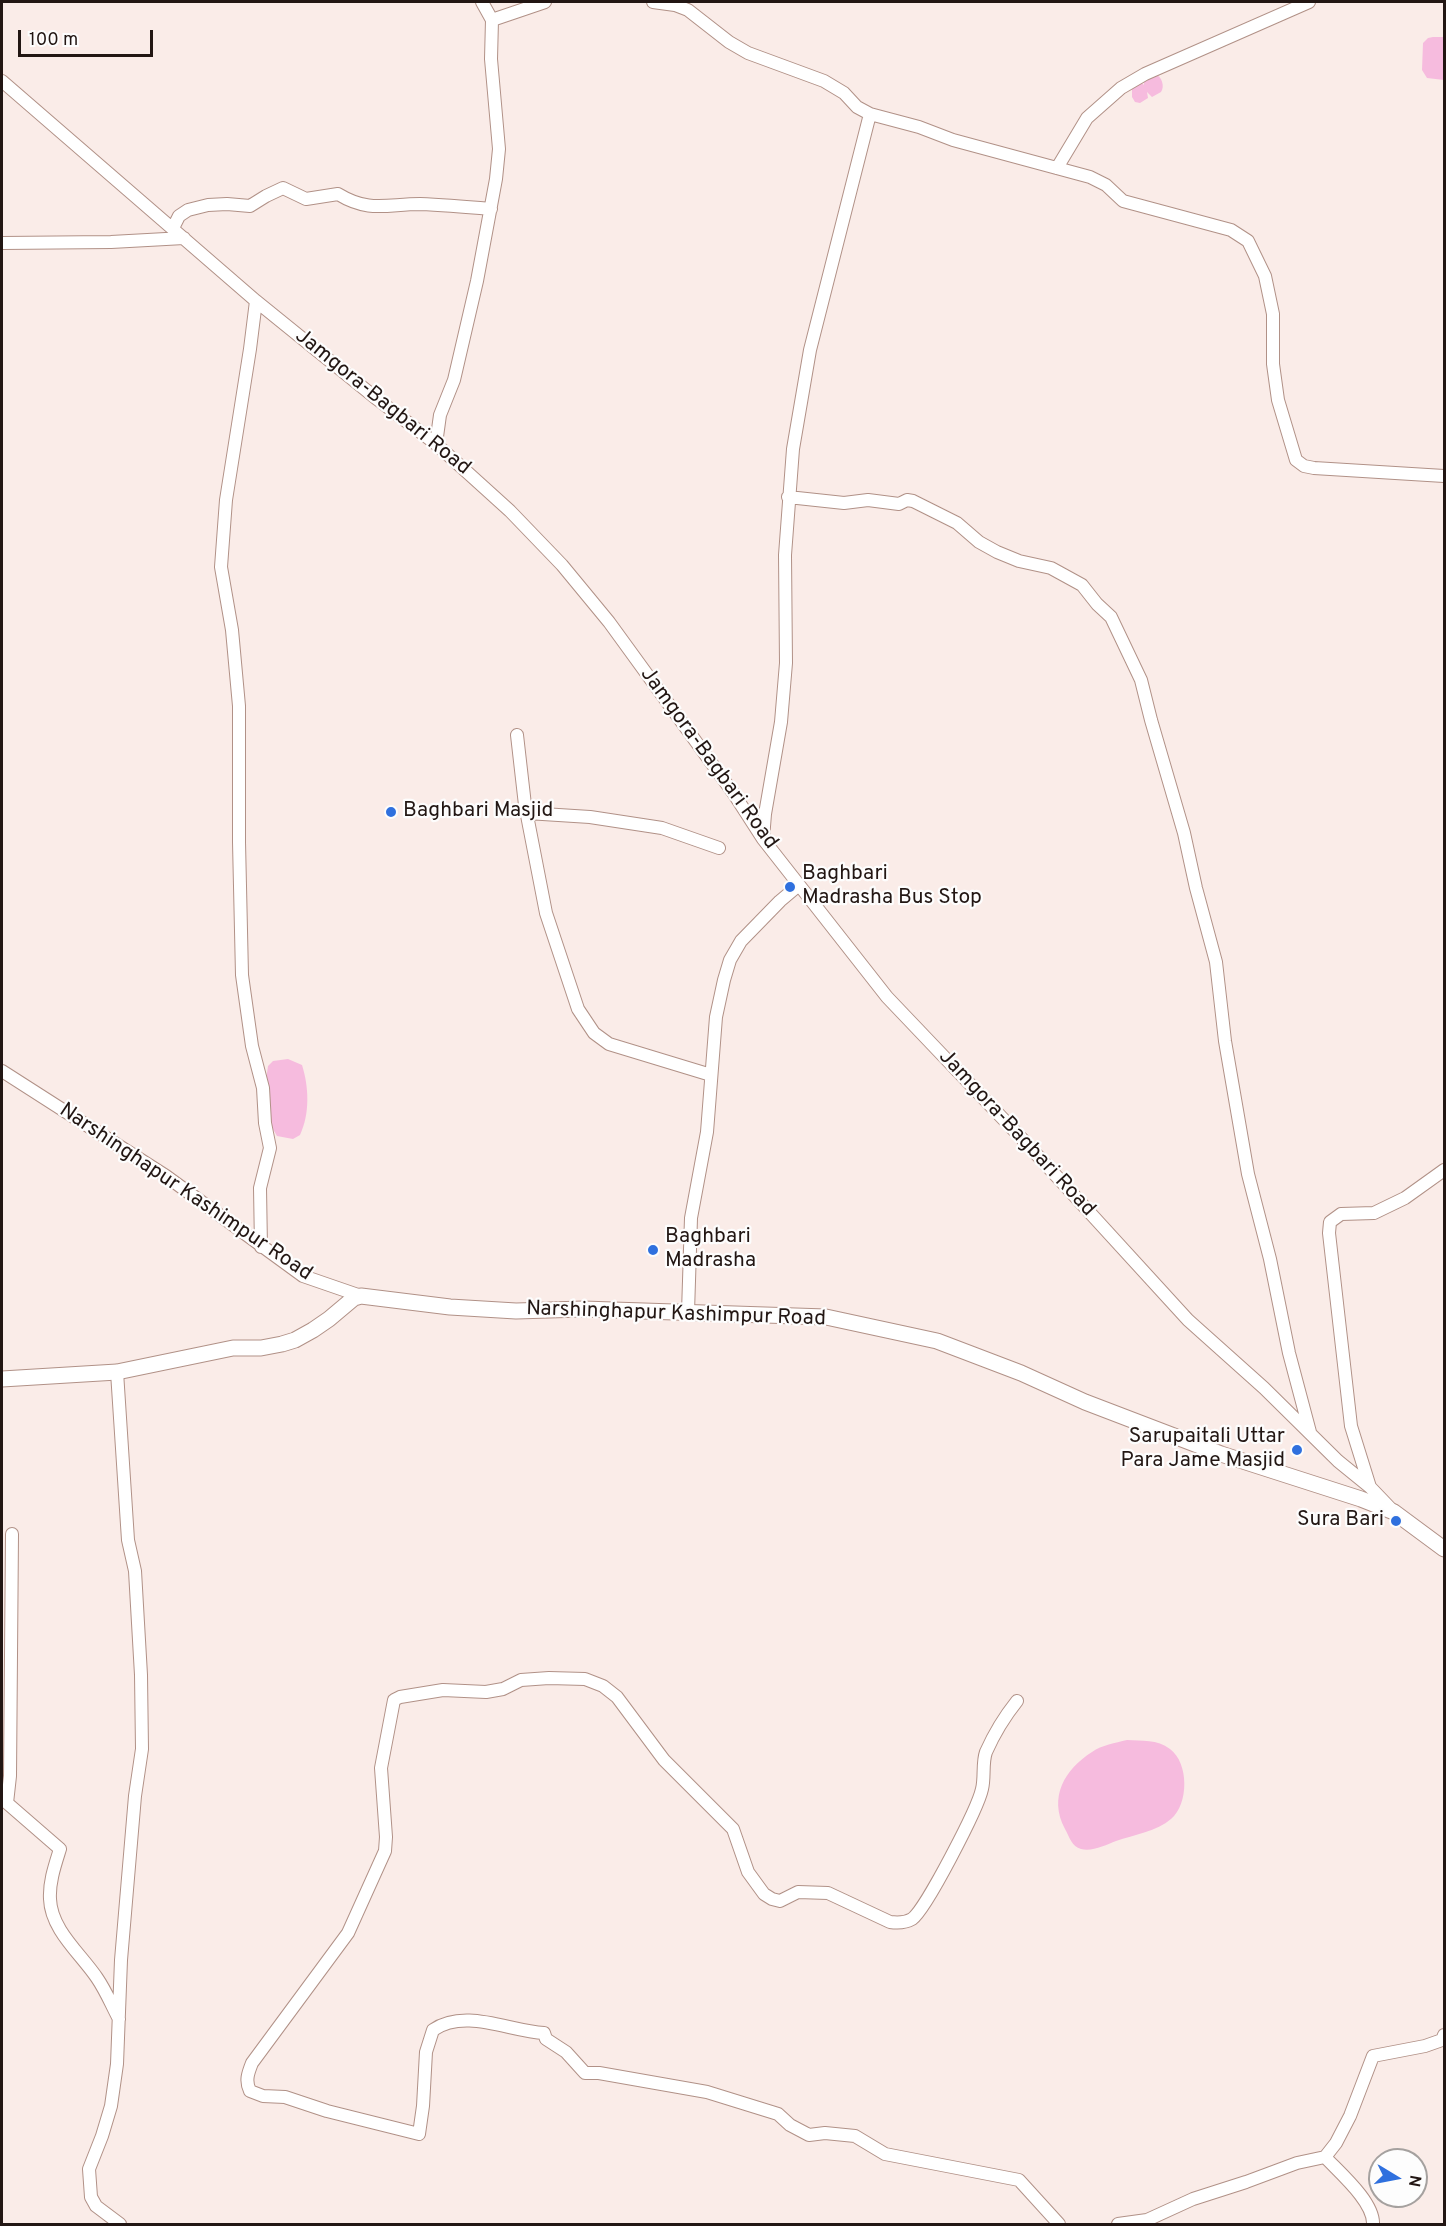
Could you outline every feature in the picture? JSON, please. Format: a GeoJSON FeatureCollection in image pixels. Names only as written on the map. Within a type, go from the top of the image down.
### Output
{"type":"FeatureCollection","features":[{"type":"Feature","properties":{"kind":"main road","name":"Narshinghapur Kashimpur Road"},"geometry":{"type":"LineString","coordinates":[[361,1296],[450,1307],[516,1311],[583,1309],[826,1317],[937,1341],[1021,1373],[1085,1402],[1221,1454],[1361,1499],[1394,1512],[1444,1549]]}},
{"type":"Feature","properties":{"kind":"main road"},"geometry":{"type":"LineString","coordinates":[[2,1379],[117,1372],[232,1348],[261,1348],[282,1344],[313,1330],[354,1298],[361,1296]]}},
{"type":"Feature","properties":{"kind":"street"},"geometry":{"type":"LineString","coordinates":[[436,444],[440,415],[454,380],[491,209],[499,149],[491,59],[492,20],[482,2]]}},
{"type":"Feature","properties":{"kind":"street"},"geometry":{"type":"LineString","coordinates":[[492,20],[545,2]]}},
{"type":"Feature","properties":{"kind":"street"},"geometry":{"type":"LineString","coordinates":[[653,2],[690,6],[729,42],[748,53],[835,86],[857,107],[870,114],[919,127],[953,140],[1090,177],[1106,185],[1123,201],[1231,230],[1248,241],[1265,276],[1273,314],[1273,364],[1278,400],[1296,460],[1304,466],[1314,468],[1444,476]]}},
{"type":"Feature","properties":{"kind":"street"},"geometry":{"type":"LineString","coordinates":[[1057,168],[1087,118],[1121,88],[1145,74],[1309,2]]}},
{"type":"Feature","properties":{"kind":"street","name":"Jamgora-Bagbari Road"},"geometry":{"type":"LineString","coordinates":[[2,81],[256,301],[436,444],[510,511],[569,573],[616,631],[764,838],[887,997],[1028,1145],[1188,1320],[1338,1461],[1370,1487],[1394,1512]]}},
{"type":"Feature","properties":{"kind":"street"},"geometry":{"type":"LineString","coordinates":[[764,838],[765,814],[781,722],[786,663],[785,555],[793,449],[810,350],[870,114]]}},
{"type":"Feature","properties":{"kind":"street"},"geometry":{"type":"LineString","coordinates":[[173,228],[179,216],[188,210],[208,205],[250,206],[283,188],[306,199],[338,194],[353,203],[376,207],[418,204],[491,209]]}},
{"type":"Feature","properties":{"kind":"street"},"geometry":{"type":"LineString","coordinates":[[2,243],[184,238]]}},
{"type":"Feature","properties":{"kind":"street"},"geometry":{"type":"LineString","coordinates":[[256,301],[226,500],[221,567],[232,630],[239,706],[242,975],[252,1046],[263,1088],[265,1123],[270,1148],[260,1188],[261,1247]]}},
{"type":"Feature","properties":{"kind":"street"},"geometry":{"type":"LineString","coordinates":[[788,497],[844,503],[868,500],[899,504],[907,500],[913,501],[957,523],[979,542],[997,552],[1019,561],[1051,568],[1082,585],[1111,617],[1142,680],[1151,720],[1184,832],[1216,962],[1225,1041],[1248,1174],[1310,1433]]}},
{"type":"Feature","properties":{"kind":"street"},"geometry":{"type":"LineString","coordinates":[[518,735],[527,813],[546,913],[578,1009],[587,1025],[609,1044],[711,1075]]}},
{"type":"Feature","properties":{"kind":"street"},"geometry":{"type":"LineString","coordinates":[[527,813],[590,817],[653,826],[719,848]]}},
{"type":"Feature","properties":{"kind":"street"},"geometry":{"type":"LineString","coordinates":[[688,1312],[691,1218],[707,1132],[716,1017],[730,960],[748,933],[799,885]]}},
{"type":"Feature","properties":{"kind":"street","name":"Narshinghapur Kashimpur Road"},"geometry":{"type":"LineString","coordinates":[[2,1071],[166,1176],[303,1276],[361,1296]]}},
{"type":"Feature","properties":{"kind":"street"},"geometry":{"type":"LineString","coordinates":[[1370,1487],[1351,1426],[1329,1233],[1330,1222],[1341,1214],[1374,1213],[1405,1198],[1444,1170]]}},
{"type":"Feature","properties":{"kind":"street"},"geometry":{"type":"LineString","coordinates":[[117,1372],[128,1539],[135,1571],[141,1675],[142,1749],[135,1796],[121,1960],[117,2064],[111,2106],[89,2169],[91,2198],[96,2206],[120,2224]]}},
{"type":"Feature","properties":{"kind":"street"},"geometry":{"type":"LineString","coordinates":[[12,1534],[10,1776],[7,1803],[60,1849],[51,1880],[52,1911],[60,1928],[99,1980],[119,2020]]}},
{"type":"Feature","properties":{"kind":"street"},"geometry":{"type":"LineString","coordinates":[[1017,1701],[994,1735],[985,1755],[982,1789],[967,1828],[930,1897],[912,1919],[898,1923],[890,1922],[828,1893],[798,1892],[780,1901],[764,1894],[748,1872],[733,1829],[664,1760],[616,1697],[603,1686],[585,1679],[549,1677],[520,1680],[503,1689],[486,1692],[443,1690],[400,1697],[394,1700],[381,1768],[386,1829],[385,1851],[348,1933],[252,2064],[248,2072],[247,2085],[250,2091],[263,2096],[285,2097],[327,2111],[419,2134],[426,2052],[433,2030],[451,2022],[464,2020],[544,2033],[546,2039],[566,2052],[585,2073],[599,2073],[707,2092],[778,2114],[790,2125],[809,2135],[825,2133],[855,2136],[885,2154],[1019,2180],[1059,2224]]}},
{"type":"Feature","properties":{"kind":"street"},"geometry":{"type":"LineString","coordinates":[[1118,2224],[1147,2220],[1193,2199],[1297,2163],[1325,2157],[1336,2143],[1350,2116],[1373,2056],[1425,2046],[1442,2040],[1444,2035]]}},
{"type":"Feature","properties":{"kind":"street"},"geometry":{"type":"LineString","coordinates":[[1325,2157],[1367,2204],[1373,2217],[1373,2224]]}},
{"type":"Feature","properties":{"kind":"shaded area"},"geometry":{"type":"Polygon","coordinates":[[[1433,37],[1444,37],[1444,80],[1427,78],[1422,70],[1423,43],[1433,37]]]}},
{"type":"Feature","properties":{"kind":"shaded area"},"geometry":{"type":"Polygon","coordinates":[[[1155,74],[1162,82],[1161,92],[1152,97],[1147,92],[1148,98],[1140,103],[1135,102],[1132,97],[1132,87],[1142,83],[1144,85],[1144,81],[1155,74]]]}},
{"type":"Feature","properties":{"kind":"shaded area"},"geometry":{"type":"Polygon","coordinates":[[[288,1059],[302,1065],[307,1091],[306,1118],[300,1135],[293,1139],[277,1136],[270,1124],[266,1080],[268,1066],[273,1061],[288,1059]]]}},
{"type":"Feature","properties":{"kind":"shaded area"},"geometry":{"type":"Polygon","coordinates":[[[1127,1740],[1160,1744],[1176,1755],[1183,1773],[1184,1794],[1181,1804],[1171,1819],[1152,1830],[1094,1849],[1078,1848],[1071,1841],[1060,1817],[1058,1806],[1062,1785],[1074,1767],[1092,1752],[1127,1740]]]}},
{"type":"Feature","properties":{"kind":"place","name":"Baghbari Masjid"},"geometry":{"type":"Point","coordinates":[391,812]}},
{"type":"Feature","properties":{"kind":"place","name":"Baghbari Madrasha Bus Stop"},"geometry":{"type":"Point","coordinates":[790,887]}},
{"type":"Feature","properties":{"kind":"place","name":"Baghbari Madrasha"},"geometry":{"type":"Point","coordinates":[653,1250]}},
{"type":"Feature","properties":{"kind":"place","name":"Sarupaitali Uttar Para Jame Masjid"},"geometry":{"type":"Point","coordinates":[1297,1450]}},
{"type":"Feature","properties":{"kind":"place","name":"Sura Bari"},"geometry":{"type":"Point","coordinates":[1396,1521]}}]}
